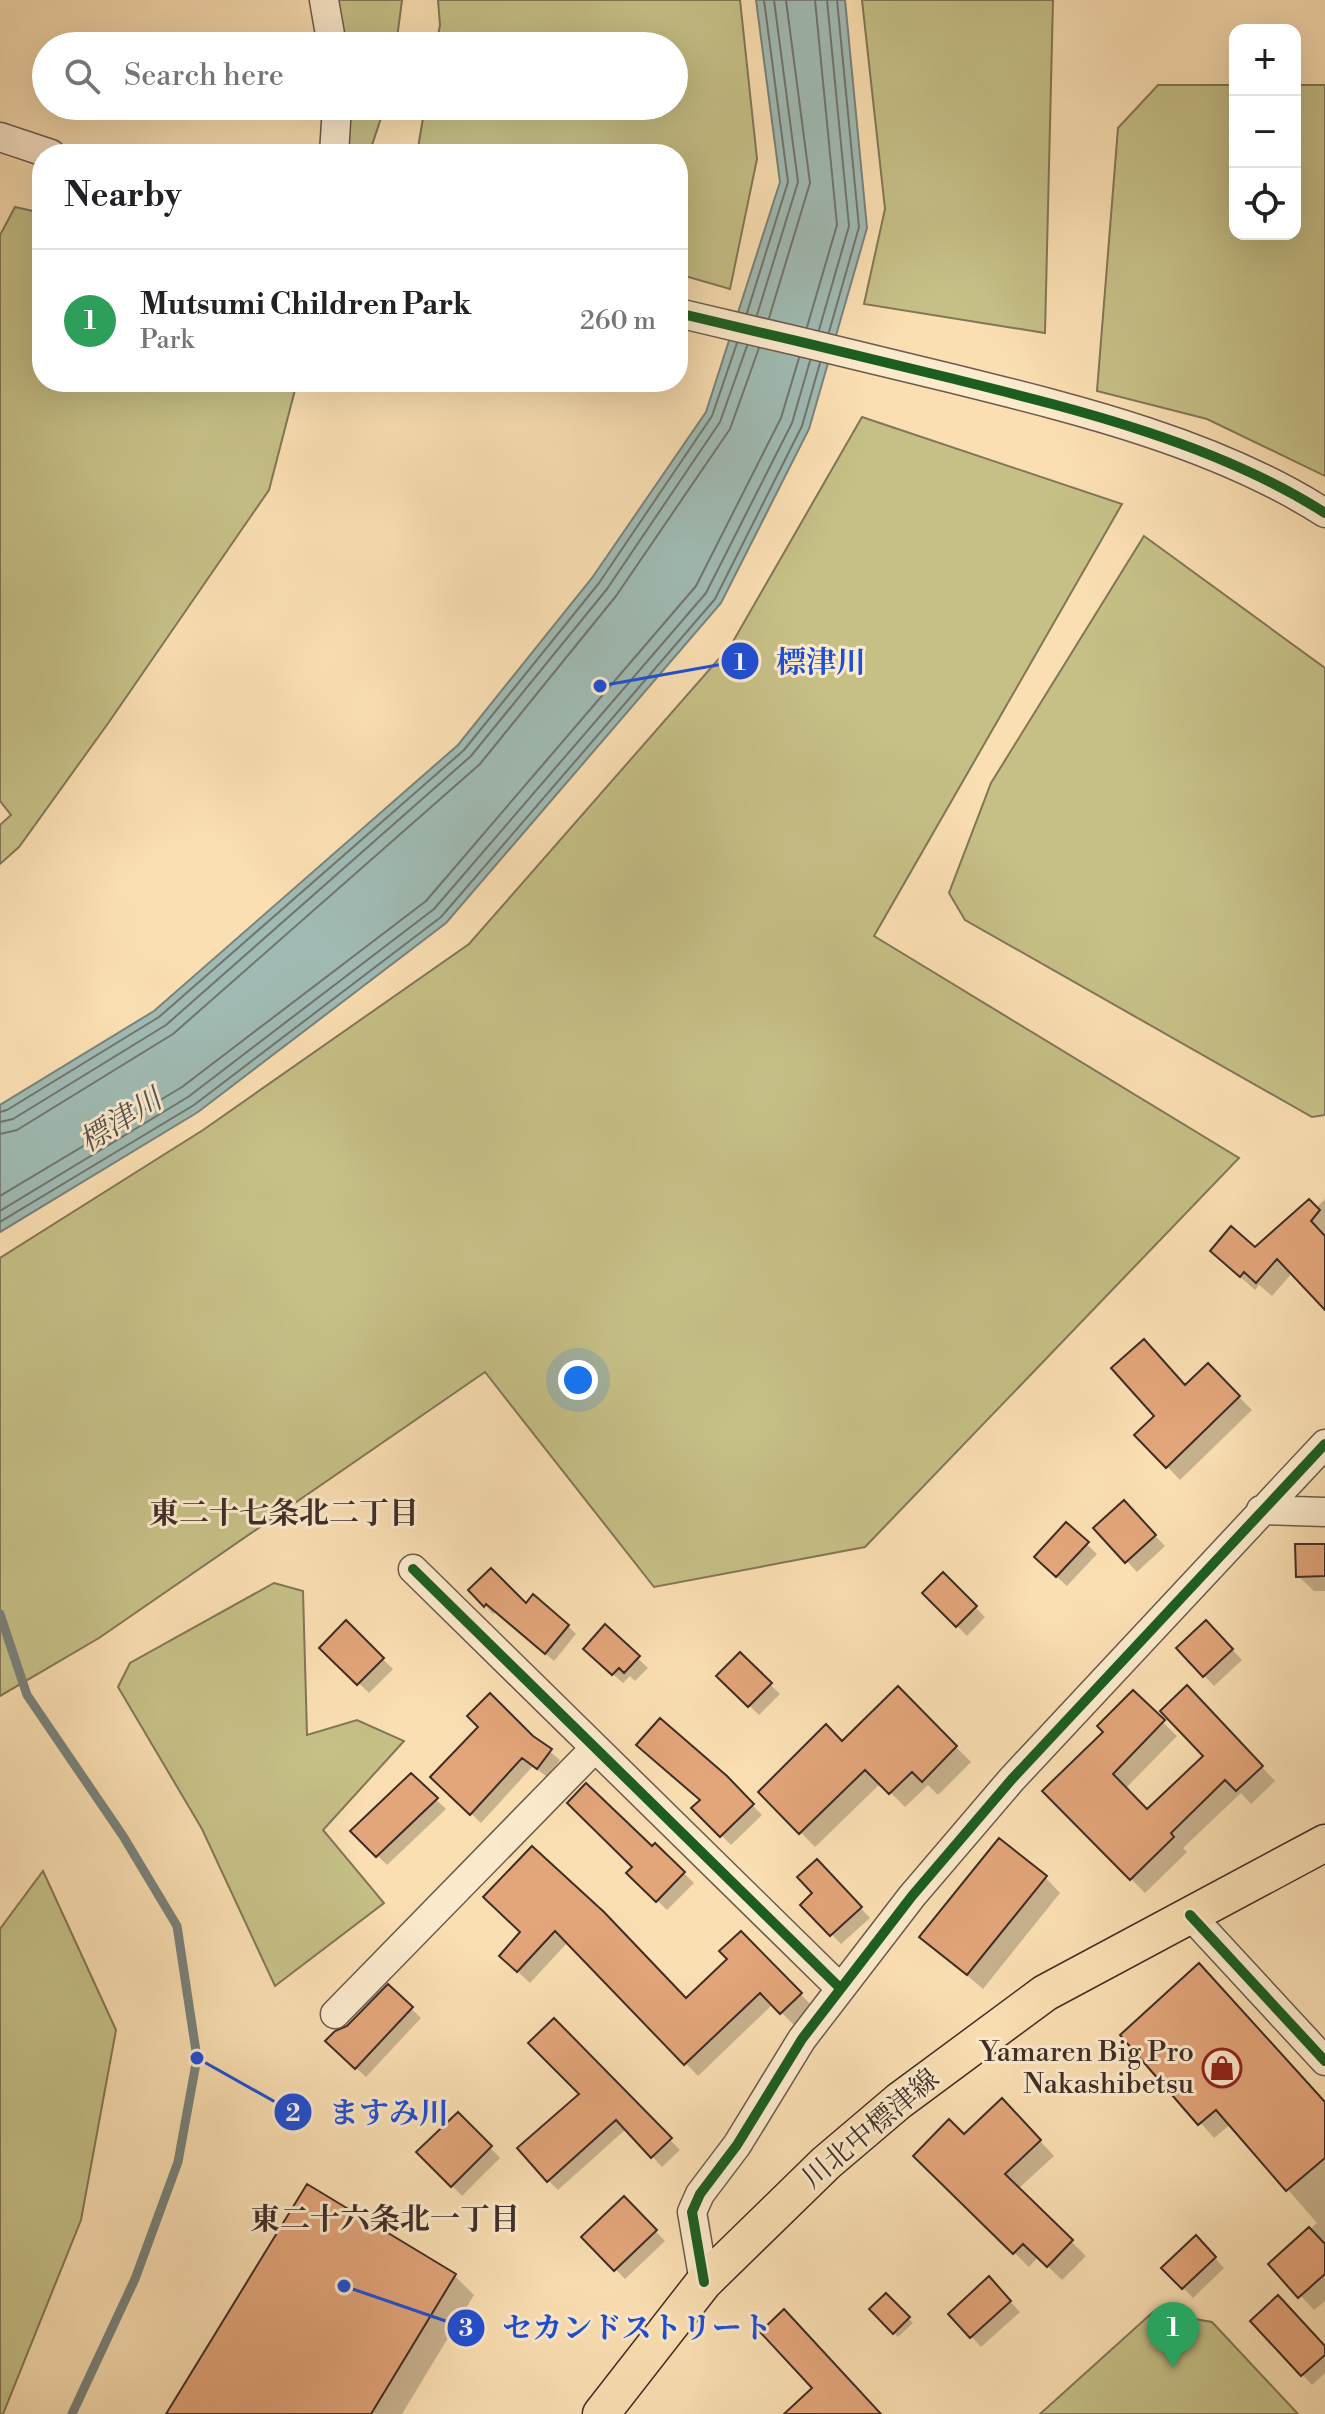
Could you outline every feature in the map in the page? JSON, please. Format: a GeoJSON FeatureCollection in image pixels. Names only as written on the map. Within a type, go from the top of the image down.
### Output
{"type":"FeatureCollection","features":[{"type":"Feature","properties":{"kind":"main road","name":"川北中標津線"},"geometry":{"type":"LineString","coordinates":[[601,2414],[704,2282],[826,2163],[899,2101],[1045,1993],[1325,1843]]}},
{"type":"Feature","properties":{"kind":"street"},"geometry":{"type":"LineString","coordinates":[[324,0],[330,32]]}},
{"type":"Feature","properties":{"kind":"street"},"geometry":{"type":"LineString","coordinates":[[335,144],[336,120]]}},
{"type":"Feature","properties":{"kind":"street"},"geometry":{"type":"LineString","coordinates":[[0,137],[32,148]]}},
{"type":"Feature","properties":{"kind":"street"},"geometry":{"type":"LineString","coordinates":[[688,315],[1069,407],[1237,465],[1296,494],[1325,513]]}},
{"type":"Feature","properties":{"kind":"street"},"geometry":{"type":"LineString","coordinates":[[704,2282],[692,2212],[700,2194],[737,2145],[802,2039],[912,1896],[1012,1779],[1325,1444]]}},
{"type":"Feature","properties":{"kind":"street"},"geometry":{"type":"LineString","coordinates":[[1261,1510],[1325,1512]]}},
{"type":"Feature","properties":{"kind":"street"},"geometry":{"type":"LineString","coordinates":[[413,1569],[840,1988]]}},
{"type":"Feature","properties":{"kind":"street"},"geometry":{"type":"LineString","coordinates":[[335,2014],[594,1749]]}},
{"type":"Feature","properties":{"kind":"street"},"geometry":{"type":"LineString","coordinates":[[1190,1915],[1325,2061]]}},
{"type":"Feature","properties":{"kind":"shaded area"},"geometry":{"type":"Polygon","coordinates":[[[328,0],[402,0],[398,32],[338,32],[328,0]]]}},
{"type":"Feature","properties":{"kind":"shaded area"},"geometry":{"type":"Polygon","coordinates":[[[438,0],[740,0],[757,159],[730,289],[688,277],[688,144],[419,144],[423,120],[688,120],[688,32],[439,32],[438,0]]]}},
{"type":"Feature","properties":{"kind":"shaded area"},"geometry":{"type":"Polygon","coordinates":[[[862,0],[1053,0],[1045,333],[864,304],[885,209],[862,0]]]}},
{"type":"Feature","properties":{"kind":"shaded area"},"geometry":{"type":"Polygon","coordinates":[[[1158,85],[1229,85],[1229,240],[1301,240],[1301,85],[1325,85],[1325,476],[1207,419],[1097,391],[1118,128],[1158,85]]]}},
{"type":"Feature","properties":{"kind":"shaded area"},"geometry":{"type":"Polygon","coordinates":[[[342,120],[380,120],[372,144],[341,144],[342,120]]]}},
{"type":"Feature","properties":{"kind":"shaded area"},"geometry":{"type":"Polygon","coordinates":[[[15,207],[32,211],[32,392],[294,392],[269,490],[109,722],[19,847],[0,864],[0,825],[11,815],[0,801],[0,235],[15,207]]]}},
{"type":"Feature","properties":{"kind":"shaded area"},"geometry":{"type":"Polygon","coordinates":[[[862,417],[1122,504],[874,936],[1239,1158],[865,1547],[654,1587],[485,1372],[99,1638],[0,1696],[0,1258],[203,1130],[469,944],[731,645],[862,417]]]}},
{"type":"Feature","properties":{"kind":"shaded area"},"geometry":{"type":"Polygon","coordinates":[[[1144,536],[1325,668],[1325,1115],[1312,1117],[965,920],[949,893],[991,783],[1144,536]]]}},
{"type":"Feature","properties":{"kind":"shaded area"},"geometry":{"type":"Polygon","coordinates":[[[274,1583],[303,1591],[307,1735],[357,1720],[404,1741],[323,1830],[384,1903],[275,1986],[202,1829],[118,1687],[130,1663],[274,1583]]]}},
{"type":"Feature","properties":{"kind":"shaded area"},"geometry":{"type":"Polygon","coordinates":[[[43,1871],[116,2030],[81,2220],[3,2414],[0,2414],[0,1929],[43,1871]]]}},
{"type":"Feature","properties":{"kind":"shaded area"},"geometry":{"type":"Polygon","coordinates":[[[1153,2312],[1212,2322],[1298,2414],[1040,2414],[1153,2312]]]}},
{"type":"Feature","properties":{"kind":"water"},"geometry":{"type":"Polygon","coordinates":[[[756,0],[845,0],[867,228],[809,429],[721,603],[446,923],[198,1112],[0,1232],[0,1105],[154,1011],[458,745],[592,578],[706,412],[780,182],[756,0]]]}},
{"type":"Feature","properties":{"kind":"building"},"geometry":{"type":"Polygon","coordinates":[[[1309,1199],[1320,1210],[1311,1221],[1325,1236],[1325,1310],[1277,1259],[1256,1283],[1244,1272],[1240,1277],[1210,1251],[1231,1226],[1255,1247],[1309,1199]]]}},
{"type":"Feature","properties":{"kind":"building"},"geometry":{"type":"Polygon","coordinates":[[[1144,1339],[1185,1385],[1208,1363],[1240,1396],[1166,1468],[1134,1435],[1154,1416],[1111,1368],[1144,1339]]]}},
{"type":"Feature","properties":{"kind":"building"},"geometry":{"type":"Polygon","coordinates":[[[1124,1500],[1156,1535],[1125,1563],[1093,1528],[1124,1500]]]}},
{"type":"Feature","properties":{"kind":"building"},"geometry":{"type":"Polygon","coordinates":[[[1066,1522],[1089,1542],[1056,1577],[1034,1557],[1066,1522]]]}},
{"type":"Feature","properties":{"kind":"building"},"geometry":{"type":"Polygon","coordinates":[[[1295,1544],[1325,1544],[1325,1576],[1296,1577],[1295,1544]]]}},
{"type":"Feature","properties":{"kind":"building"},"geometry":{"type":"Polygon","coordinates":[[[491,1568],[526,1603],[533,1594],[569,1625],[545,1654],[486,1604],[484,1607],[468,1590],[491,1568]]]}},
{"type":"Feature","properties":{"kind":"building"},"geometry":{"type":"Polygon","coordinates":[[[943,1572],[977,1606],[956,1627],[922,1593],[943,1572]]]}},
{"type":"Feature","properties":{"kind":"building"},"geometry":{"type":"Polygon","coordinates":[[[346,1620],[384,1658],[357,1685],[319,1648],[346,1620]]]}},
{"type":"Feature","properties":{"kind":"building"},"geometry":{"type":"Polygon","coordinates":[[[1206,1620],[1233,1649],[1203,1677],[1176,1648],[1206,1620]]]}},
{"type":"Feature","properties":{"kind":"building"},"geometry":{"type":"Polygon","coordinates":[[[605,1624],[640,1656],[624,1673],[619,1668],[612,1675],[583,1649],[605,1624]]]}},
{"type":"Feature","properties":{"kind":"building"},"geometry":{"type":"Polygon","coordinates":[[[740,1652],[772,1683],[748,1707],[716,1676],[740,1652]]]}},
{"type":"Feature","properties":{"kind":"building"},"geometry":{"type":"Polygon","coordinates":[[[1187,1685],[1263,1766],[1236,1791],[1225,1780],[1171,1833],[1174,1837],[1130,1880],[1042,1791],[1103,1732],[1097,1726],[1133,1690],[1165,1720],[1113,1774],[1147,1809],[1203,1756],[1160,1711],[1187,1685]]]}},
{"type":"Feature","properties":{"kind":"building"},"geometry":{"type":"Polygon","coordinates":[[[898,1686],[957,1746],[922,1782],[912,1772],[889,1794],[865,1770],[799,1834],[758,1792],[826,1724],[842,1741],[898,1686]]]}},
{"type":"Feature","properties":{"kind":"building"},"geometry":{"type":"Polygon","coordinates":[[[490,1693],[533,1736],[552,1749],[537,1769],[522,1758],[470,1815],[430,1777],[478,1727],[467,1716],[490,1693]]]}},
{"type":"Feature","properties":{"kind":"building"},"geometry":{"type":"Polygon","coordinates":[[[660,1718],[727,1776],[754,1804],[720,1837],[691,1808],[700,1800],[636,1745],[660,1718]]]}},
{"type":"Feature","properties":{"kind":"building"},"geometry":{"type":"Polygon","coordinates":[[[411,1773],[438,1798],[376,1857],[350,1831],[411,1773]]]}},
{"type":"Feature","properties":{"kind":"building"},"geometry":{"type":"Polygon","coordinates":[[[586,1783],[652,1846],[655,1843],[685,1872],[656,1902],[626,1873],[632,1867],[567,1803],[586,1783]]]}},
{"type":"Feature","properties":{"kind":"building"},"geometry":{"type":"Polygon","coordinates":[[[999,1838],[1047,1876],[967,1975],[919,1937],[999,1838]]]}},
{"type":"Feature","properties":{"kind":"building"},"geometry":{"type":"Polygon","coordinates":[[[532,1846],[604,1912],[686,1998],[727,1959],[719,1951],[741,1931],[802,1993],[780,2014],[760,1993],[684,2065],[555,1931],[517,1972],[499,1956],[520,1932],[483,1897],[532,1846]]]}},
{"type":"Feature","properties":{"kind":"building"},"geometry":{"type":"Polygon","coordinates":[[[817,1859],[862,1907],[830,1936],[800,1905],[812,1893],[797,1877],[817,1859]]]}},
{"type":"Feature","properties":{"kind":"building","name":"Yamaren Big Pro Nakashibetsu"},"geometry":{"type":"Polygon","coordinates":[[[1199,1963],[1325,2102],[1325,2158],[1286,2191],[1216,2110],[1198,2125],[1120,2035],[1199,1963]]]}},
{"type":"Feature","properties":{"kind":"building"},"geometry":{"type":"Polygon","coordinates":[[[388,1984],[413,2007],[355,2069],[325,2041],[335,2031],[347,2026],[388,1984]]]}},
{"type":"Feature","properties":{"kind":"building"},"geometry":{"type":"Polygon","coordinates":[[[554,2018],[672,2138],[651,2158],[616,2120],[547,2182],[517,2148],[579,2094],[528,2043],[554,2018]]]}},
{"type":"Feature","properties":{"kind":"building"},"geometry":{"type":"Polygon","coordinates":[[[1002,2098],[1041,2140],[1005,2174],[1073,2240],[1047,2267],[1023,2244],[1013,2254],[913,2156],[949,2119],[964,2134],[1002,2098]]]}},
{"type":"Feature","properties":{"kind":"building"},"geometry":{"type":"Polygon","coordinates":[[[458,2112],[492,2146],[451,2187],[416,2152],[458,2112]]]}},
{"type":"Feature","properties":{"kind":"building"},"geometry":{"type":"Polygon","coordinates":[[[307,2184],[456,2274],[371,2414],[166,2414],[307,2184]]]}},
{"type":"Feature","properties":{"kind":"building"},"geometry":{"type":"Polygon","coordinates":[[[624,2196],[657,2230],[614,2271],[581,2237],[624,2196]]]}},
{"type":"Feature","properties":{"kind":"building"},"geometry":{"type":"Polygon","coordinates":[[[1309,2227],[1325,2244],[1325,2274],[1298,2298],[1268,2264],[1309,2227]]]}},
{"type":"Feature","properties":{"kind":"building"},"geometry":{"type":"Polygon","coordinates":[[[1196,2235],[1216,2257],[1182,2289],[1161,2268],[1196,2235]]]}},
{"type":"Feature","properties":{"kind":"building"},"geometry":{"type":"Polygon","coordinates":[[[989,2276],[1011,2301],[970,2338],[948,2314],[989,2276]]]}},
{"type":"Feature","properties":{"kind":"building"},"geometry":{"type":"Polygon","coordinates":[[[886,2293],[910,2317],[893,2334],[869,2309],[886,2293]]]}},
{"type":"Feature","properties":{"kind":"building"},"geometry":{"type":"Polygon","coordinates":[[[1278,2295],[1325,2346],[1325,2355],[1301,2376],[1250,2321],[1278,2295]]]}},
{"type":"Feature","properties":{"kind":"building"},"geometry":{"type":"Polygon","coordinates":[[[784,2309],[881,2414],[784,2414],[812,2388],[760,2332],[784,2309]]]}},
{"type":"Feature","properties":{"kind":"waterway"},"geometry":{"type":"LineString","coordinates":[[0,1614],[27,1695],[123,1836],[177,1926],[197,2058],[178,2162],[135,2279],[72,2414]]}},
{"type":"Feature","properties":{"kind":"cycle path"},"geometry":{"type":"LineString","coordinates":[[688,315],[998,390],[1144,431],[1238,467],[1283,488],[1325,513]]}},
{"type":"Feature","properties":{"kind":"cycle path"},"geometry":{"type":"LineString","coordinates":[[704,2282],[692,2212],[700,2194],[737,2145],[802,2039],[912,1896],[1012,1779],[1325,1444]]}},
{"type":"Feature","properties":{"kind":"cycle path"},"geometry":{"type":"LineString","coordinates":[[413,1569],[840,1988]]}},
{"type":"Feature","properties":{"kind":"cycle path"},"geometry":{"type":"LineString","coordinates":[[1190,1915],[1325,2061]]}},
{"type":"Feature","properties":{"kind":"place","name":"標津川"},"geometry":{"type":"Point","coordinates":[600,686]}},
{"type":"Feature","properties":{"kind":"place","name":"ますみ川"},"geometry":{"type":"Point","coordinates":[197,2058]}},
{"type":"Feature","properties":{"kind":"place","name":"Yamaren Big Pro Nakashibetsu"},"geometry":{"type":"Point","coordinates":[1222,2068]}},
{"type":"Feature","properties":{"kind":"place","name":"セカンドストリート"},"geometry":{"type":"Point","coordinates":[344,2286]}},
{"type":"Feature","properties":{"kind":"place","name":"Mutsumi Children Park"},"geometry":{"type":"Point","coordinates":[1173,2368]}},
{"type":"Feature","properties":{"kind":"district","name":"東二十七条北二丁目"},"geometry":{"type":"Point","coordinates":[284,1514]}},
{"type":"Feature","properties":{"kind":"district","name":"東二十六条北一丁目"},"geometry":{"type":"Point","coordinates":[385,2220]}}]}
